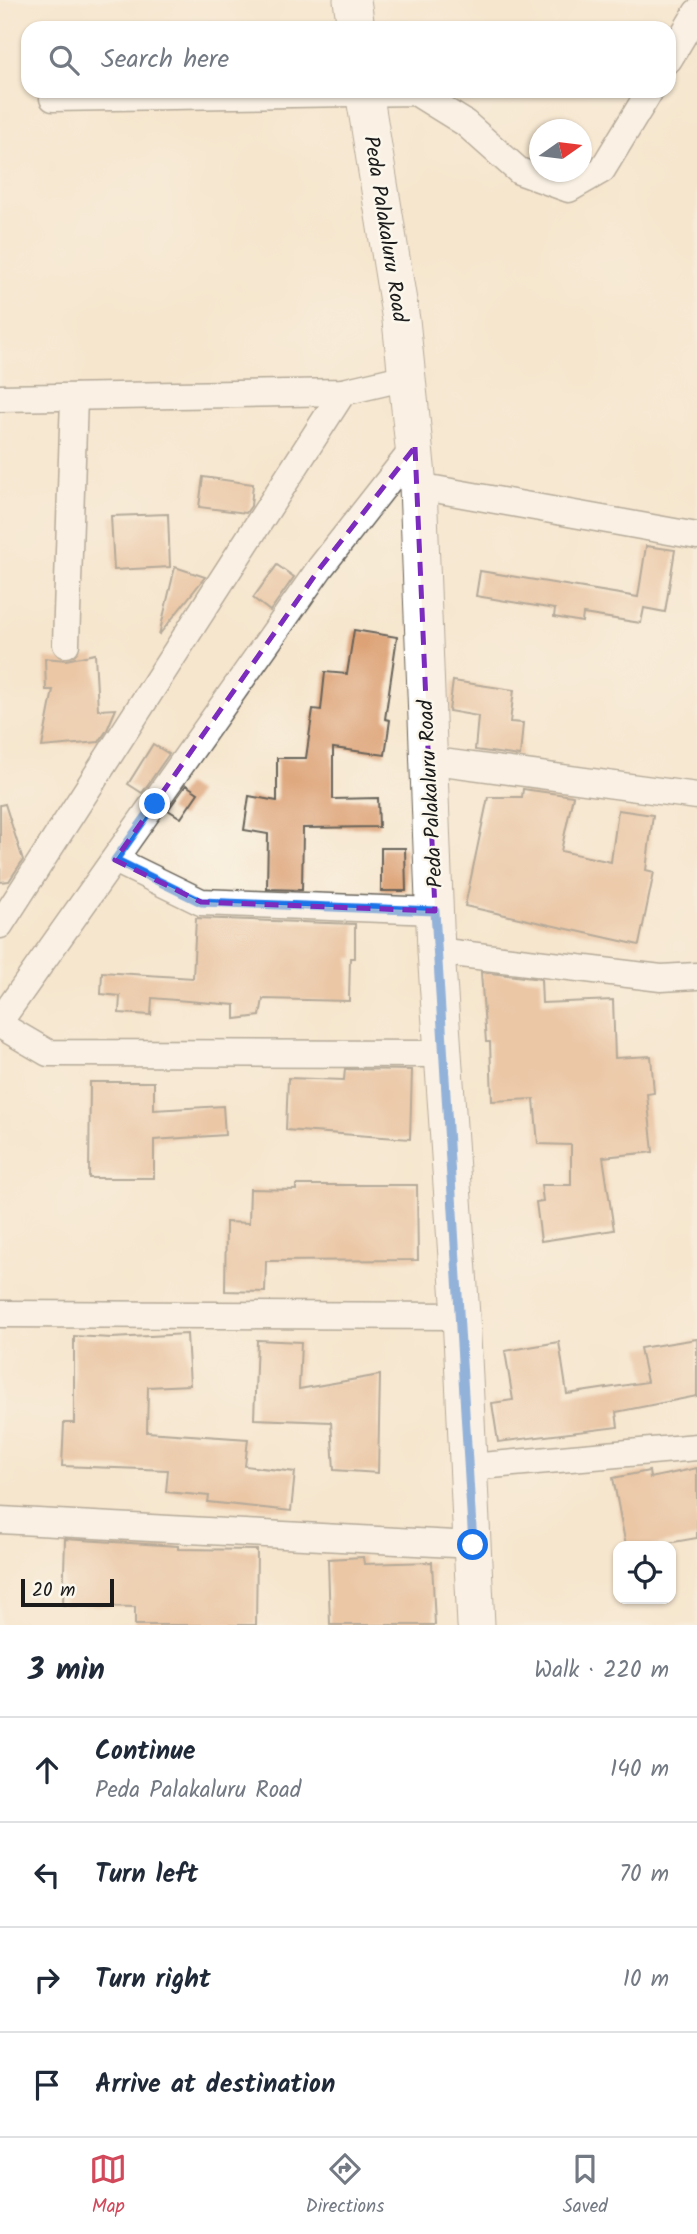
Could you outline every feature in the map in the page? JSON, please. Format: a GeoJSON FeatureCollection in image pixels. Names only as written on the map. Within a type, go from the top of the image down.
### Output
{"type":"FeatureCollection","features":[{"type":"Feature","properties":{"kind":"main road"},"geometry":{"type":"LineString","coordinates":[[352,0],[355,21]]}},
{"type":"Feature","properties":{"kind":"main road","name":"Peda Palakaluru Road"},"geometry":{"type":"LineString","coordinates":[[365,98],[401,320],[418,486],[436,951],[461,1316],[476,1625]]}},
{"type":"Feature","properties":{"kind":"street"},"geometry":{"type":"LineString","coordinates":[[676,47],[697,12]]}},
{"type":"Feature","properties":{"kind":"street"},"geometry":{"type":"LineString","coordinates":[[425,98],[465,123],[519,172],[569,189],[602,170],[645,98]]}},
{"type":"Feature","properties":{"kind":"street"},"geometry":{"type":"LineString","coordinates":[[0,398],[343,392],[407,377]]}},
{"type":"Feature","properties":{"kind":"street"},"geometry":{"type":"LineString","coordinates":[[0,925],[343,392]]}},
{"type":"Feature","properties":{"kind":"street"},"geometry":{"type":"LineString","coordinates":[[66,644],[74,397]]}},
{"type":"Feature","properties":{"kind":"street"},"geometry":{"type":"LineString","coordinates":[[415,447],[320,568],[0,1023],[47,1053],[442,1054]]}},
{"type":"Feature","properties":{"kind":"street"},"geometry":{"type":"LineString","coordinates":[[418,486],[697,536]]}},
{"type":"Feature","properties":{"kind":"street"},"geometry":{"type":"LineString","coordinates":[[427,760],[697,796]]}},
{"type":"Feature","properties":{"kind":"street"},"geometry":{"type":"LineString","coordinates":[[115,860],[201,902],[435,911]]}},
{"type":"Feature","properties":{"kind":"street"},"geometry":{"type":"LineString","coordinates":[[436,951],[661,978],[697,976]]}},
{"type":"Feature","properties":{"kind":"street"},"geometry":{"type":"LineString","coordinates":[[0,1314],[461,1316]]}},
{"type":"Feature","properties":{"kind":"street"},"geometry":{"type":"LineString","coordinates":[[469,1467],[697,1447]]}},
{"type":"Feature","properties":{"kind":"street"},"geometry":{"type":"LineString","coordinates":[[0,1520],[473,1545]]}},
{"type":"Feature","properties":{"kind":"highlighted area"},"geometry":{"type":"Polygon","coordinates":[[[415,447],[435,911],[201,902],[115,860],[320,568],[415,447]]]}},
{"type":"Feature","properties":{"kind":"building"},"geometry":{"type":"Polygon","coordinates":[[[203,477],[253,484],[251,506],[246,513],[199,507],[203,477]]]}},
{"type":"Feature","properties":{"kind":"building"},"geometry":{"type":"Polygon","coordinates":[[[168,514],[170,567],[114,570],[111,516],[168,514]]]}},
{"type":"Feature","properties":{"kind":"building"},"geometry":{"type":"Polygon","coordinates":[[[646,546],[675,550],[665,612],[644,608],[641,623],[583,614],[582,622],[554,617],[555,609],[476,596],[480,571],[638,597],[646,546]]]}},
{"type":"Feature","properties":{"kind":"building"},"geometry":{"type":"Polygon","coordinates":[[[277,565],[294,577],[270,611],[253,598],[277,565]]]}},
{"type":"Feature","properties":{"kind":"building"},"geometry":{"type":"Polygon","coordinates":[[[175,567],[205,577],[159,635],[175,567]]]}},
{"type":"Feature","properties":{"kind":"building"},"geometry":{"type":"Polygon","coordinates":[[[354,630],[397,637],[385,719],[390,720],[385,755],[333,748],[333,799],[378,798],[379,827],[303,828],[302,890],[267,889],[268,834],[244,830],[249,796],[277,801],[277,758],[306,758],[313,709],[321,710],[325,672],[347,674],[354,630]]]}},
{"type":"Feature","properties":{"kind":"building"},"geometry":{"type":"Polygon","coordinates":[[[95,654],[98,710],[116,709],[107,730],[99,742],[42,747],[53,690],[46,690],[45,658],[66,660],[95,654]]]}},
{"type":"Feature","properties":{"kind":"building"},"geometry":{"type":"Polygon","coordinates":[[[453,681],[514,690],[510,722],[523,723],[520,756],[475,750],[478,716],[449,711],[453,681]]]}},
{"type":"Feature","properties":{"kind":"building"},"geometry":{"type":"Polygon","coordinates":[[[153,744],[169,754],[142,793],[128,784],[153,744]]]}},
{"type":"Feature","properties":{"kind":"building"},"geometry":{"type":"Polygon","coordinates":[[[186,785],[198,793],[181,818],[168,810],[186,785]]]}},
{"type":"Feature","properties":{"kind":"building"},"geometry":{"type":"Polygon","coordinates":[[[523,789],[573,796],[561,851],[611,862],[618,810],[653,815],[646,870],[654,872],[639,945],[465,906],[488,797],[522,797],[523,789]]]}},
{"type":"Feature","properties":{"kind":"building"},"geometry":{"type":"Polygon","coordinates":[[[5,804],[23,860],[9,881],[0,882],[0,805],[5,804]]]}},
{"type":"Feature","properties":{"kind":"building"},"geometry":{"type":"Polygon","coordinates":[[[381,848],[405,848],[406,891],[381,891],[381,848]]]}},
{"type":"Feature","properties":{"kind":"building"},"geometry":{"type":"Polygon","coordinates":[[[196,918],[355,924],[355,958],[350,958],[349,1001],[263,999],[260,1016],[235,1019],[235,1005],[152,998],[151,1015],[119,1013],[120,996],[101,994],[102,972],[193,978],[196,918]]]}},
{"type":"Feature","properties":{"kind":"building"},"geometry":{"type":"Polygon","coordinates":[[[481,972],[541,979],[542,1003],[613,1000],[615,1058],[651,1056],[654,1093],[647,1094],[653,1152],[603,1157],[614,1230],[541,1241],[536,1202],[543,1201],[541,1185],[571,1185],[571,1145],[538,1144],[534,1099],[492,1101],[490,1042],[486,1042],[481,972]]]}},
{"type":"Feature","properties":{"kind":"building"},"geometry":{"type":"Polygon","coordinates":[[[345,1069],[412,1070],[410,1139],[286,1130],[288,1078],[344,1080],[345,1069]]]}},
{"type":"Feature","properties":{"kind":"building"},"geometry":{"type":"Polygon","coordinates":[[[90,1082],[154,1082],[154,1110],[223,1106],[225,1135],[154,1140],[154,1178],[89,1178],[90,1082]]]}},
{"type":"Feature","properties":{"kind":"building"},"geometry":{"type":"Polygon","coordinates":[[[296,1185],[417,1185],[418,1260],[266,1261],[265,1292],[225,1291],[226,1222],[249,1223],[250,1189],[296,1190],[296,1185]]]}},
{"type":"Feature","properties":{"kind":"building"},"geometry":{"type":"Polygon","coordinates":[[[187,1334],[190,1385],[148,1387],[147,1432],[248,1439],[245,1466],[295,1472],[291,1511],[208,1502],[209,1496],[166,1492],[168,1470],[62,1466],[64,1423],[74,1423],[74,1336],[112,1338],[187,1334]]]}},
{"type":"Feature","properties":{"kind":"building"},"geometry":{"type":"Polygon","coordinates":[[[697,1339],[697,1396],[616,1412],[618,1427],[498,1442],[492,1403],[513,1400],[505,1351],[559,1342],[567,1394],[647,1382],[640,1348],[697,1339]]]}},
{"type":"Feature","properties":{"kind":"building"},"geometry":{"type":"Polygon","coordinates":[[[257,1340],[301,1342],[299,1389],[380,1375],[378,1473],[334,1470],[331,1422],[254,1419],[257,1340]]]}},
{"type":"Feature","properties":{"kind":"building"},"geometry":{"type":"Polygon","coordinates":[[[697,1468],[697,1538],[676,1542],[625,1541],[613,1478],[649,1471],[650,1478],[697,1468]]]}},
{"type":"Feature","properties":{"kind":"building"},"geometry":{"type":"Polygon","coordinates":[[[65,1539],[178,1546],[178,1549],[257,1550],[256,1625],[135,1625],[135,1607],[63,1605],[65,1539]]]}},
{"type":"Feature","properties":{"kind":"building"},"geometry":{"type":"Polygon","coordinates":[[[363,1557],[364,1564],[432,1562],[435,1625],[330,1625],[328,1559],[363,1557]]]}},
{"type":"Feature","properties":{"kind":"route"},"geometry":{"type":"LineString","coordinates":[[155,804],[115,860],[201,902],[435,911],[473,1545]]}}]}
